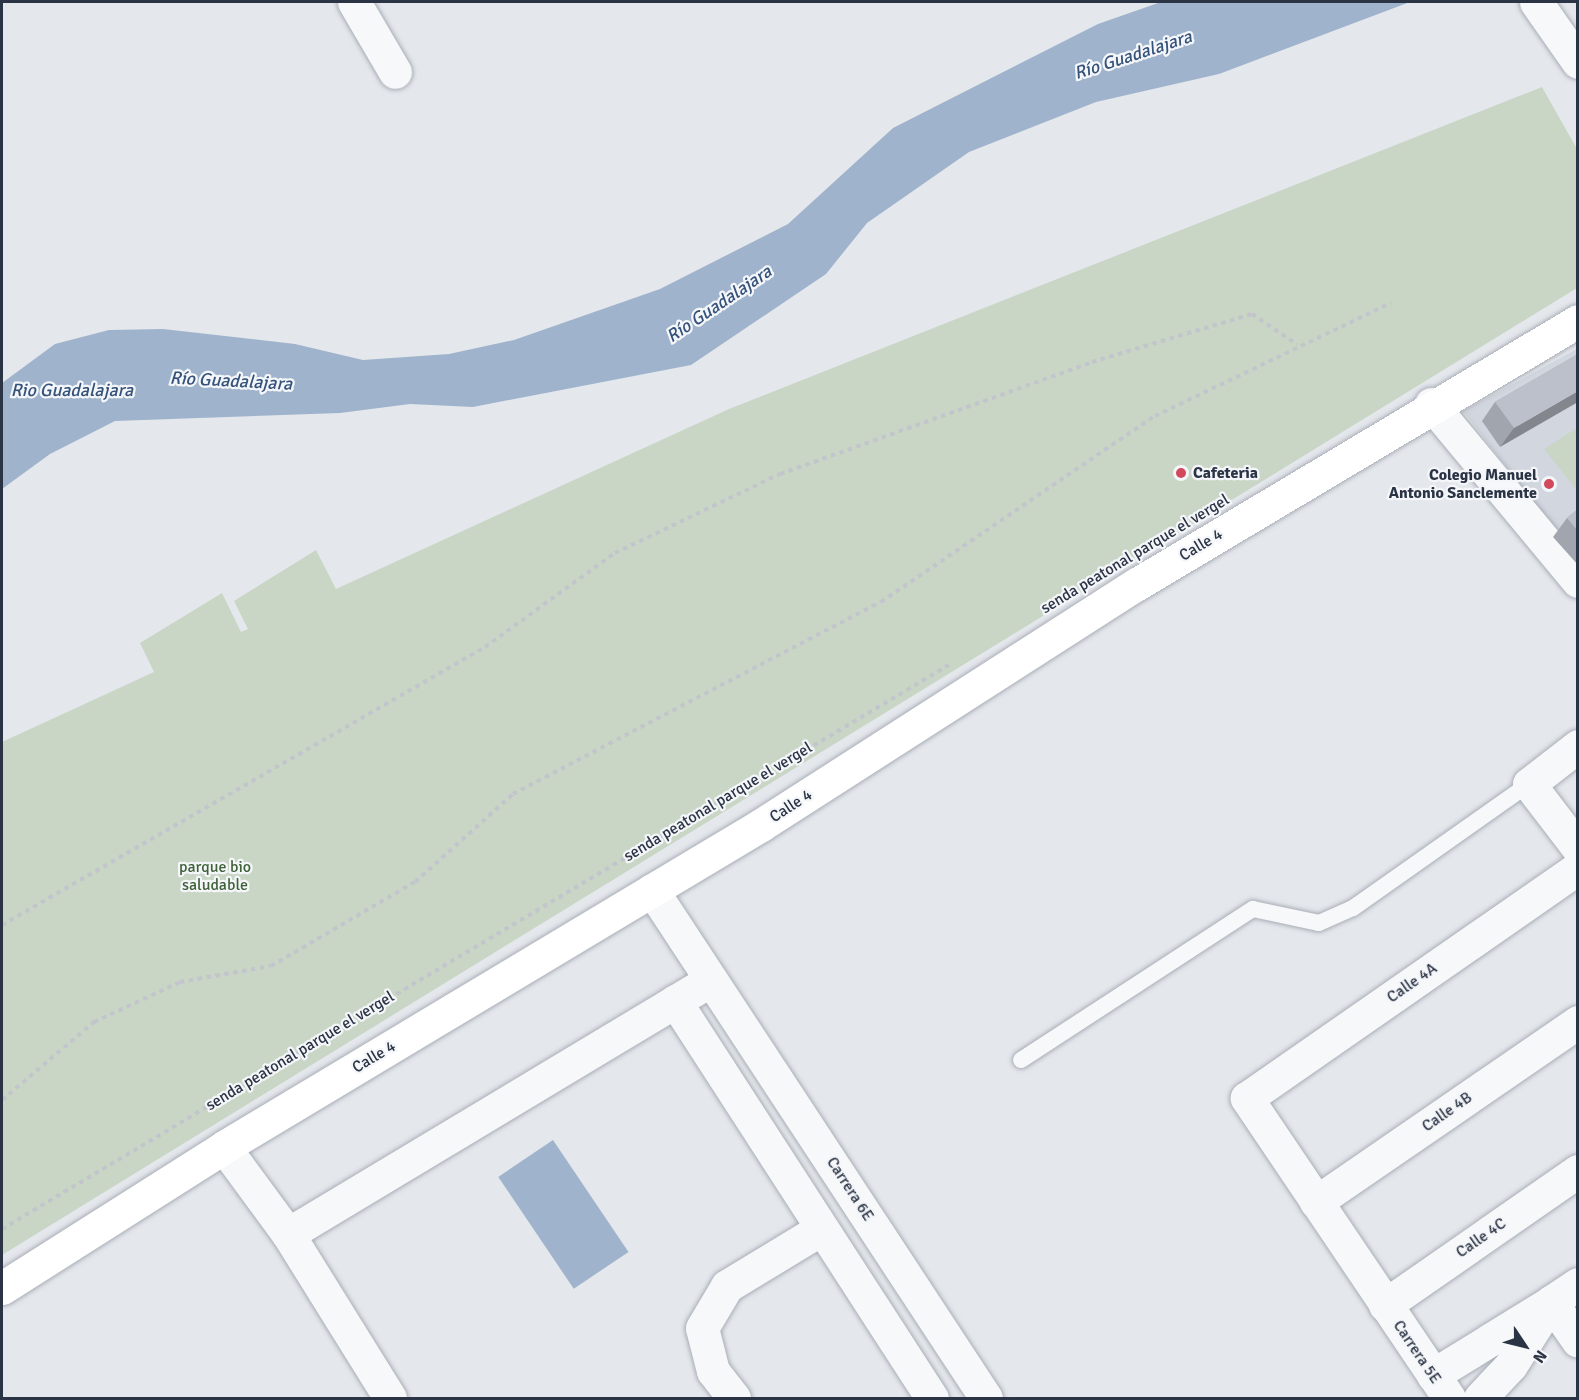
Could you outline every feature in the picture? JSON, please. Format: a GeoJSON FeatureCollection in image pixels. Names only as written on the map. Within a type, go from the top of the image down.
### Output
{"type":"FeatureCollection","features":[{"type":"Feature","properties":{"kind":"street"},"geometry":{"type":"LineString","coordinates":[[354,2],[395,72]]}},
{"type":"Feature","properties":{"kind":"street"},"geometry":{"type":"LineString","coordinates":[[1538,4],[1578,62]]}},
{"type":"Feature","properties":{"kind":"street","name":"Calle 4"},"geometry":{"type":"LineString","coordinates":[[2,1288],[224,1147],[652,890],[1431,404],[1578,321]]}},
{"type":"Feature","properties":{"kind":"street"},"geometry":{"type":"LineString","coordinates":[[1431,404],[1578,581]]}},
{"type":"Feature","properties":{"kind":"street"},"geometry":{"type":"LineString","coordinates":[[1578,746],[1529,784],[1578,848]]}},
{"type":"Feature","properties":{"kind":"street","name":"Calle 4A"},"geometry":{"type":"LineString","coordinates":[[1247,1098],[1578,868]]}},
{"type":"Feature","properties":{"kind":"street","name":"Carrera 6E"},"geometry":{"type":"LineString","coordinates":[[652,890],[986,1398]]}},
{"type":"Feature","properties":{"kind":"street"},"geometry":{"type":"LineString","coordinates":[[288,1234],[711,980]]}},
{"type":"Feature","properties":{"kind":"street"},"geometry":{"type":"LineString","coordinates":[[675,1001],[932,1398]]}},
{"type":"Feature","properties":{"kind":"street","name":"Calle 4B"},"geometry":{"type":"LineString","coordinates":[[1316,1202],[1578,1022]]}},
{"type":"Feature","properties":{"kind":"street","name":"Carrera 5E"},"geometry":{"type":"LineString","coordinates":[[1247,1098],[1441,1387]]}},
{"type":"Feature","properties":{"kind":"street"},"geometry":{"type":"LineString","coordinates":[[758,1130],[797,1108]]}},
{"type":"Feature","properties":{"kind":"street"},"geometry":{"type":"LineString","coordinates":[[224,1147],[288,1234],[390,1398]]}},
{"type":"Feature","properties":{"kind":"street","name":"Calle 4C"},"geometry":{"type":"LineString","coordinates":[[1385,1305],[1578,1171]]}},
{"type":"Feature","properties":{"kind":"street"},"geometry":{"type":"LineString","coordinates":[[735,1398],[713,1371],[702,1328],[727,1286],[821,1229]]}},
{"type":"Feature","properties":{"kind":"street"},"geometry":{"type":"LineString","coordinates":[[842,1260],[881,1237]]}},
{"type":"Feature","properties":{"kind":"street"},"geometry":{"type":"LineString","coordinates":[[1564,1293],[1578,1341]]}},
{"type":"Feature","properties":{"kind":"street"},"geometry":{"type":"LineString","coordinates":[[1441,1387],[1564,1293]]}},
{"type":"Feature","properties":{"kind":"street"},"geometry":{"type":"LineString","coordinates":[[1480,1398],[1511,1365],[1564,1293]]}},
{"type":"Feature","properties":{"kind":"lane"},"geometry":{"type":"LineString","coordinates":[[1021,1060],[1253,909],[1319,923],[1353,908],[1529,784]]}},
{"type":"Feature","properties":{"kind":"path"},"geometry":{"type":"LineString","coordinates":[[2,1100],[94,1022],[180,982],[272,966],[415,882],[513,794],[881,602],[1155,416],[1298,345],[1391,303]]}},
{"type":"Feature","properties":{"kind":"path"},"geometry":{"type":"LineString","coordinates":[[2,925],[485,647],[615,552],[780,474],[1092,362],[1252,314],[1298,345]]}},
{"type":"Feature","properties":{"kind":"path","name":"senda peatonal parque el vergel"},"geometry":{"type":"LineString","coordinates":[[2,1229],[960,658]]}},
{"type":"Feature","properties":{"kind":"shaded area","name":"Colegio Manuel Antonio Sanclemente"},"geometry":{"type":"Polygon","coordinates":[[[1577,349],[1577,557],[1463,411],[1577,349]]]}},
{"type":"Feature","properties":{"kind":"green space","name":"parque bio saludable"},"geometry":{"type":"Polygon","coordinates":[[[1542,87],[1577,149],[1577,288],[2,1255],[2,742],[154,672],[140,643],[222,593],[241,632],[248,629],[234,601],[316,550],[336,589],[729,409],[1542,87]]]}},
{"type":"Feature","properties":{"kind":"green space"},"geometry":{"type":"Polygon","coordinates":[[[1577,428],[1578,487],[1575,488],[1544,449],[1577,428]]]}},
{"type":"Feature","properties":{"kind":"water","name":"Rio Guadalajara"},"geometry":{"type":"Polygon","coordinates":[[[1161,2],[1410,2],[1219,74],[1096,102],[969,152],[867,223],[826,274],[691,365],[473,407],[410,404],[340,413],[115,421],[50,454],[2,489],[2,383],[55,344],[109,330],[163,329],[295,344],[363,360],[449,354],[514,340],[660,289],[788,224],[893,128],[1098,24],[1161,2]]]}},
{"type":"Feature","properties":{"kind":"water"},"geometry":{"type":"Polygon","coordinates":[[[553,1140],[628,1252],[574,1289],[498,1177],[553,1140]]]}},
{"type":"Feature","properties":{"kind":"building"},"geometry":{"type":"Polygon","coordinates":[[[1578,354],[1578,391],[1514,428],[1495,402],[1578,354]]]}},
{"type":"Feature","properties":{"kind":"building"},"geometry":{"type":"Polygon","coordinates":[[[1578,509],[1578,531],[1567,518],[1578,509]]]}},
{"type":"Feature","properties":{"kind":"place","name":"Cafeteria"},"geometry":{"type":"Point","coordinates":[1181,473]}},
{"type":"Feature","properties":{"kind":"place","name":"Colegio Manuel Antonio Sanclemente"},"geometry":{"type":"Point","coordinates":[1549,484]}},
{"type":"Feature","properties":{"kind":"water label","name":"Río Guadalajara"},"geometry":{"type":"Point","coordinates":[1133,55]}},
{"type":"Feature","properties":{"kind":"water label","name":"Río Guadalajara"},"geometry":{"type":"Point","coordinates":[719,304]}},
{"type":"Feature","properties":{"kind":"water label","name":"Río Guadalajara"},"geometry":{"type":"Point","coordinates":[231,381]}}]}
